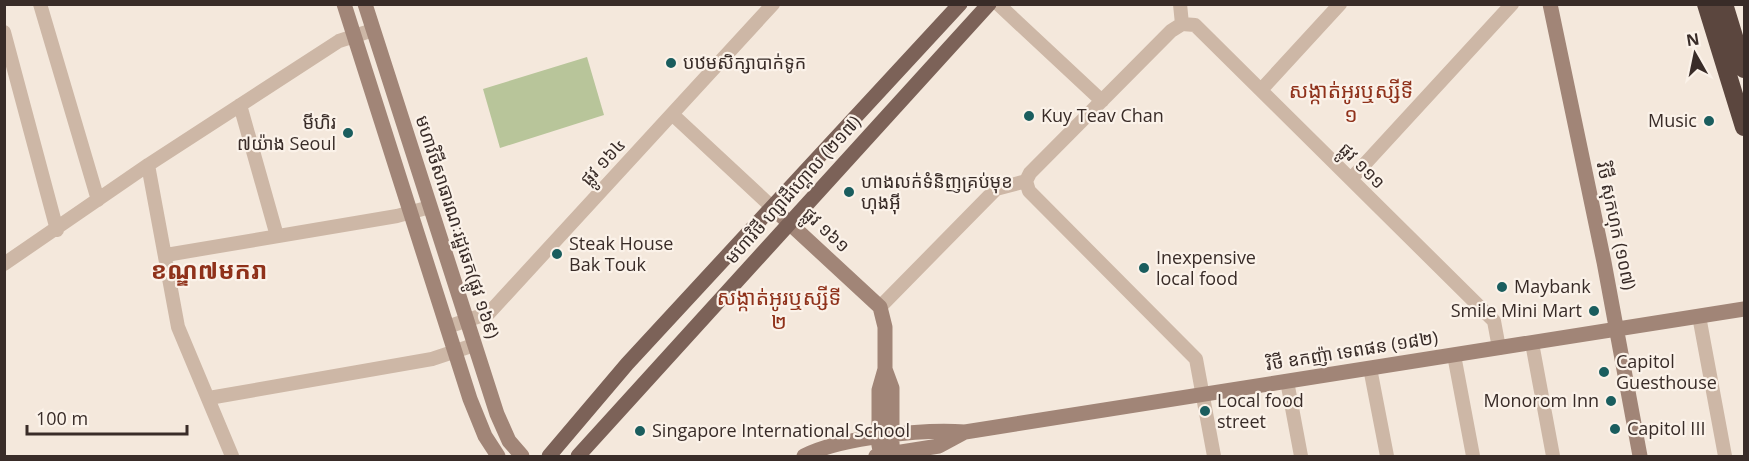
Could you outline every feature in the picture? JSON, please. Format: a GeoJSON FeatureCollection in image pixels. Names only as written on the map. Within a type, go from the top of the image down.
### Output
{"type":"FeatureCollection","features":[{"type":"Feature","properties":{"kind":"highway"},"geometry":{"type":"LineString","coordinates":[[1706,4],[1744,127]]}},
{"type":"Feature","properties":{"kind":"highway"},"geometry":{"type":"LineString","coordinates":[[1724,4],[1744,69]]}},
{"type":"Feature","properties":{"kind":"main road","name":"មហាវិថី ហ្សាដឹហ្គោល (២១៧)"},"geometry":{"type":"LineString","coordinates":[[549,456],[627,364],[960,4]]}},
{"type":"Feature","properties":{"kind":"main road","name":"មហាវិថី ហ្សាដឹហ្គោល (២១៧)"},"geometry":{"type":"LineString","coordinates":[[578,456],[989,4]]}},
{"type":"Feature","properties":{"kind":"main road"},"geometry":{"type":"LineString","coordinates":[[627,364],[646,381]]}},
{"type":"Feature","properties":{"kind":"street"},"geometry":{"type":"LineString","coordinates":[[40,4],[98,200]]}},
{"type":"Feature","properties":{"kind":"street"},"geometry":{"type":"LineString","coordinates":[[344,4],[455,352],[491,456]]}},
{"type":"Feature","properties":{"kind":"street","name":"មហាវិថីសាធារណៈរដ្ឋឆេក(ផ្លូវ ១៦៩)"},"geometry":{"type":"LineString","coordinates":[[365,4],[502,427],[522,456]]}},
{"type":"Feature","properties":{"kind":"street","name":"ផ្លូវ ១៦៤"},"geometry":{"type":"LineString","coordinates":[[447,327],[489,313],[773,4]]}},
{"type":"Feature","properties":{"kind":"street"},"geometry":{"type":"LineString","coordinates":[[998,4],[1102,101]]}},
{"type":"Feature","properties":{"kind":"street"},"geometry":{"type":"LineString","coordinates":[[1180,4],[1182,24],[1171,31],[1029,173],[1026,181],[1029,191],[1196,359],[1214,456]]}},
{"type":"Feature","properties":{"kind":"street"},"geometry":{"type":"LineString","coordinates":[[1261,90],[1340,4]]}},
{"type":"Feature","properties":{"kind":"street"},"geometry":{"type":"LineString","coordinates":[[1351,179],[1512,4]]}},
{"type":"Feature","properties":{"kind":"street","name":"វិថី សុកហុក (១០៧)"},"geometry":{"type":"LineString","coordinates":[[1550,4],[1617,330],[1640,456]]}},
{"type":"Feature","properties":{"kind":"street","name":"ផ្លូវ ១១១"},"geometry":{"type":"LineString","coordinates":[[1182,24],[1195,25],[1494,321],[1499,348]]}},
{"type":"Feature","properties":{"kind":"street"},"geometry":{"type":"LineString","coordinates":[[4,264],[57,230],[148,165],[339,41],[373,30]]}},
{"type":"Feature","properties":{"kind":"street"},"geometry":{"type":"LineString","coordinates":[[4,32],[57,230]]}},
{"type":"Feature","properties":{"kind":"street"},"geometry":{"type":"LineString","coordinates":[[240,105],[277,236]]}},
{"type":"Feature","properties":{"kind":"street","name":"ផ្លូវ ១៦១"},"geometry":{"type":"LineString","coordinates":[[672,114],[880,307]]}},
{"type":"Feature","properties":{"kind":"street"},"geometry":{"type":"LineString","coordinates":[[148,165],[178,327],[232,456]]}},
{"type":"Feature","properties":{"kind":"street"},"geometry":{"type":"LineString","coordinates":[[884,456],[892,388],[885,369],[885,327],[880,307],[894,296],[996,189],[1026,181]]}},
{"type":"Feature","properties":{"kind":"street"},"geometry":{"type":"LineString","coordinates":[[166,255],[430,207]]}},
{"type":"Feature","properties":{"kind":"street","name":"វិថី ឧកញ៉ា ទេពផន (១៨២)"},"geometry":{"type":"LineString","coordinates":[[804,456],[820,448],[886,437],[935,430],[965,432],[1744,309]]}},
{"type":"Feature","properties":{"kind":"street"},"geometry":{"type":"LineString","coordinates":[[1699,316],[1725,456]]}},
{"type":"Feature","properties":{"kind":"street"},"geometry":{"type":"LineString","coordinates":[[1532,343],[1553,456]]}},
{"type":"Feature","properties":{"kind":"street"},"geometry":{"type":"LineString","coordinates":[[209,398],[432,359],[474,345]]}},
{"type":"Feature","properties":{"kind":"street"},"geometry":{"type":"LineString","coordinates":[[1454,355],[1473,456]]}},
{"type":"Feature","properties":{"kind":"street"},"geometry":{"type":"LineString","coordinates":[[1370,368],[1387,456]]}},
{"type":"Feature","properties":{"kind":"street"},"geometry":{"type":"LineString","coordinates":[[1287,381],[1301,456]]}},
{"type":"Feature","properties":{"kind":"street","name":"វិថី ឧកញ៉ា ទេពផន (១៨២)"},"geometry":{"type":"LineString","coordinates":[[884,456],[939,446],[965,432]]}},
{"type":"Feature","properties":{"kind":"street"},"geometry":{"type":"LineString","coordinates":[[485,436],[498,456]]}},
{"type":"Feature","properties":{"kind":"green space"},"geometry":{"type":"Polygon","coordinates":[[[587,57],[604,115],[500,148],[483,89],[587,57]]]}},
{"type":"Feature","properties":{"kind":"place","name":"បឋមសិក្សាបាក់ទូក"},"geometry":{"type":"Point","coordinates":[671,63]}},
{"type":"Feature","properties":{"kind":"place","name":"Kuy Teav Chan"},"geometry":{"type":"Point","coordinates":[1029,116]}},
{"type":"Feature","properties":{"kind":"place","name":"Music"},"geometry":{"type":"Point","coordinates":[1709,121]}},
{"type":"Feature","properties":{"kind":"place","name":"មីហិរ ៧យ៉ាង Seoul"},"geometry":{"type":"Point","coordinates":[348,133]}},
{"type":"Feature","properties":{"kind":"place","name":"ហាងលក់ទំនិញគ្រប់មុខ ហុងអ៊ី"},"geometry":{"type":"Point","coordinates":[849,192]}},
{"type":"Feature","properties":{"kind":"place","name":"Steak House Bak Touk"},"geometry":{"type":"Point","coordinates":[557,254]}},
{"type":"Feature","properties":{"kind":"place","name":"Inexpensive local food"},"geometry":{"type":"Point","coordinates":[1144,268]}},
{"type":"Feature","properties":{"kind":"place","name":"Maybank"},"geometry":{"type":"Point","coordinates":[1502,287]}},
{"type":"Feature","properties":{"kind":"place","name":"Smile Mini Mart"},"geometry":{"type":"Point","coordinates":[1594,311]}},
{"type":"Feature","properties":{"kind":"place","name":"Capitol Guesthouse"},"geometry":{"type":"Point","coordinates":[1604,372]}},
{"type":"Feature","properties":{"kind":"place","name":"Monorom Inn"},"geometry":{"type":"Point","coordinates":[1611,401]}},
{"type":"Feature","properties":{"kind":"place","name":"Local food street"},"geometry":{"type":"Point","coordinates":[1205,411]}},
{"type":"Feature","properties":{"kind":"place","name":"Capitol III"},"geometry":{"type":"Point","coordinates":[1615,429]}},
{"type":"Feature","properties":{"kind":"place","name":"Singapore International School"},"geometry":{"type":"Point","coordinates":[640,431]}},
{"type":"Feature","properties":{"kind":"district","name":"សង្កាត់អូរឬស្សីទី ១"},"geometry":{"type":"Point","coordinates":[1351,103]}},
{"type":"Feature","properties":{"kind":"district","name":"ខណ្ឌ៧មករា"},"geometry":{"type":"Point","coordinates":[209,271]}},
{"type":"Feature","properties":{"kind":"district","name":"សង្កាត់អូរឬស្សីទី ២"},"geometry":{"type":"Point","coordinates":[779,310]}}]}
